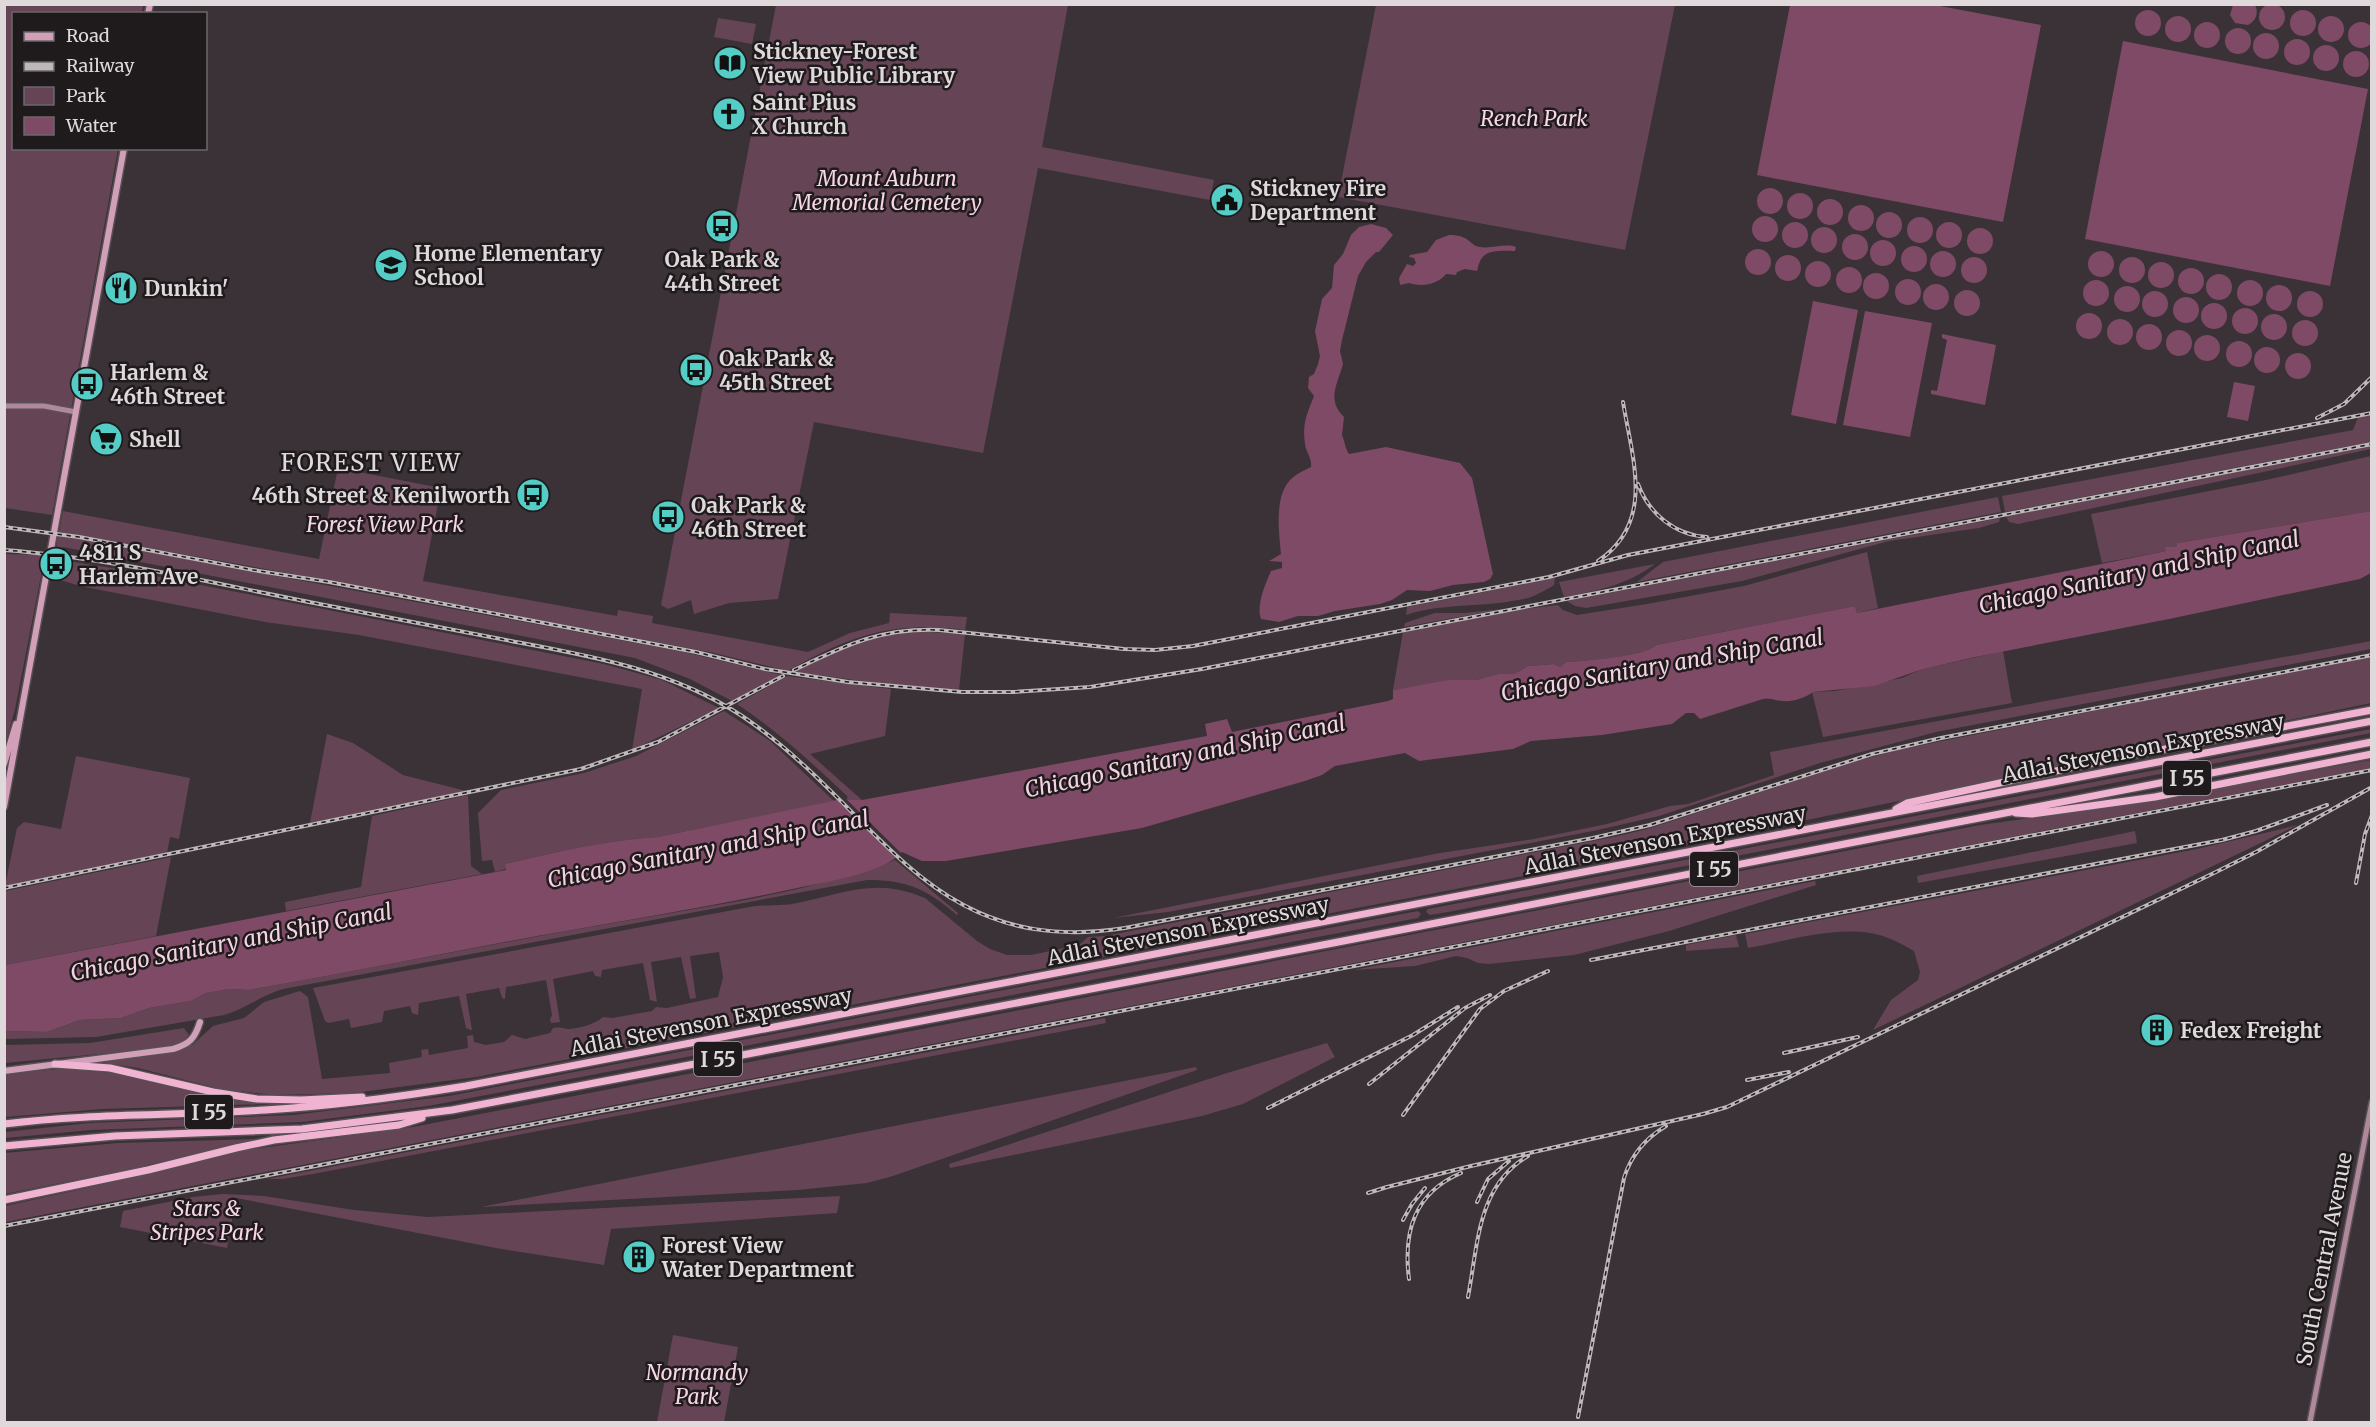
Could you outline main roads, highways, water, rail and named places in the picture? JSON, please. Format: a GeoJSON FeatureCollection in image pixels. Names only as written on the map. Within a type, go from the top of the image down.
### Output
{"type":"FeatureCollection","features":[{"type":"Feature","properties":{"kind":"highway"},"geometry":{"type":"LineString","coordinates":[[1888,813],[1907,803],[2102,761],[2372,709]]}},
{"type":"Feature","properties":{"kind":"highway","name":"Adlai Stevenson Expressway"},"geometry":{"type":"LineString","coordinates":[[4,1124],[120,1115],[265,1110],[413,1095],[2372,721]]}},
{"type":"Feature","properties":{"kind":"highway","name":"Adlai Stevenson Expressway"},"geometry":{"type":"LineString","coordinates":[[4,1146],[105,1137],[302,1129],[452,1110],[1333,943],[2372,742]]}},
{"type":"Feature","properties":{"kind":"highway"},"geometry":{"type":"LineString","coordinates":[[2002,813],[2032,814],[2155,797],[2372,754]]}},
{"type":"Feature","properties":{"kind":"highway"},"geometry":{"type":"LineString","coordinates":[[55,1064],[110,1068],[213,1092],[257,1099],[301,1100],[413,1095]]}},
{"type":"Feature","properties":{"kind":"highway"},"geometry":{"type":"LineString","coordinates":[[4,1200],[148,1170],[246,1146],[399,1125],[452,1110]]}},
{"type":"Feature","properties":{"kind":"main road"},"geometry":{"type":"LineString","coordinates":[[4,807],[124,150]]}},
{"type":"Feature","properties":{"kind":"main road"},"geometry":{"type":"LineString","coordinates":[[4,405],[44,406],[76,412]]}},
{"type":"Feature","properties":{"kind":"main road"},"geometry":{"type":"LineString","coordinates":[[4,764],[24,692]]}},
{"type":"Feature","properties":{"kind":"main road"},"geometry":{"type":"LineString","coordinates":[[4,1071],[173,1049],[190,1042],[196,1036],[200,1022]]}},
{"type":"Feature","properties":{"kind":"main road","name":"South Central Avenue"},"geometry":{"type":"LineString","coordinates":[[2310,1422],[2372,1102]]}},
{"type":"Feature","properties":{"kind":"water"},"geometry":{"type":"Polygon","coordinates":[[[2272,4],[2281,8],[2285,17],[2281,26],[2272,30],[2263,26],[2259,17],[2263,8],[2272,4]]]}},
{"type":"Feature","properties":{"kind":"water"},"geometry":{"type":"Polygon","coordinates":[[[1790,5],[1935,5],[2041,25],[2003,222],[1757,175],[1790,5]]]}},
{"type":"Feature","properties":{"kind":"water"},"geometry":{"type":"Polygon","coordinates":[[[2233,5],[2255,5],[2257,14],[2255,19],[2248,25],[2235,23],[2230,15],[2233,5]]]}},
{"type":"Feature","properties":{"kind":"water"},"geometry":{"type":"Polygon","coordinates":[[[2148,10],[2157,14],[2161,23],[2157,32],[2148,36],[2139,32],[2135,23],[2139,14],[2148,10]]]}},
{"type":"Feature","properties":{"kind":"water"},"geometry":{"type":"Polygon","coordinates":[[[2303,10],[2312,14],[2316,23],[2312,32],[2303,36],[2294,32],[2290,23],[2294,14],[2303,10]]]}},
{"type":"Feature","properties":{"kind":"water"},"geometry":{"type":"Polygon","coordinates":[[[2178,16],[2187,20],[2191,29],[2187,38],[2178,42],[2169,38],[2165,29],[2169,20],[2178,16]]]}},
{"type":"Feature","properties":{"kind":"water"},"geometry":{"type":"Polygon","coordinates":[[[2331,16],[2340,20],[2344,29],[2340,38],[2331,42],[2322,38],[2318,29],[2322,20],[2331,16]]]}},
{"type":"Feature","properties":{"kind":"water"},"geometry":{"type":"Polygon","coordinates":[[[2207,22],[2216,26],[2220,35],[2216,44],[2207,48],[2198,44],[2194,35],[2198,26],[2207,22]]]}},
{"type":"Feature","properties":{"kind":"water"},"geometry":{"type":"Polygon","coordinates":[[[2361,22],[2370,26],[2374,35],[2370,44],[2361,48],[2352,44],[2348,35],[2352,26],[2361,22]]]}},
{"type":"Feature","properties":{"kind":"water"},"geometry":{"type":"Polygon","coordinates":[[[2238,28],[2247,32],[2251,41],[2247,50],[2238,54],[2229,50],[2225,41],[2229,32],[2238,28]]]}},
{"type":"Feature","properties":{"kind":"water"},"geometry":{"type":"Polygon","coordinates":[[[2266,33],[2275,37],[2279,46],[2275,55],[2266,59],[2257,55],[2253,46],[2257,37],[2266,33]]]}},
{"type":"Feature","properties":{"kind":"water"},"geometry":{"type":"Polygon","coordinates":[[[2297,39],[2306,43],[2310,52],[2306,61],[2297,65],[2288,61],[2284,52],[2288,43],[2297,39]]]}},
{"type":"Feature","properties":{"kind":"water"},"geometry":{"type":"Polygon","coordinates":[[[2123,41],[2368,89],[2330,286],[2085,239],[2123,41]]]}},
{"type":"Feature","properties":{"kind":"water"},"geometry":{"type":"Polygon","coordinates":[[[2326,45],[2335,49],[2339,58],[2335,67],[2326,71],[2317,67],[2313,58],[2317,49],[2326,45]]]}},
{"type":"Feature","properties":{"kind":"water"},"geometry":{"type":"Polygon","coordinates":[[[2356,51],[2365,55],[2369,64],[2365,73],[2356,77],[2347,73],[2343,64],[2347,55],[2356,51]]]}},
{"type":"Feature","properties":{"kind":"water"},"geometry":{"type":"Polygon","coordinates":[[[1770,188],[1779,192],[1783,201],[1779,210],[1770,214],[1761,210],[1757,201],[1761,192],[1770,188]]]}},
{"type":"Feature","properties":{"kind":"water"},"geometry":{"type":"Polygon","coordinates":[[[1800,193],[1809,197],[1813,206],[1809,215],[1800,219],[1791,215],[1787,206],[1791,197],[1800,193]]]}},
{"type":"Feature","properties":{"kind":"water"},"geometry":{"type":"Polygon","coordinates":[[[1830,199],[1839,203],[1843,212],[1839,221],[1830,225],[1821,221],[1817,212],[1821,203],[1830,199]]]}},
{"type":"Feature","properties":{"kind":"water"},"geometry":{"type":"Polygon","coordinates":[[[1861,205],[1870,209],[1874,218],[1870,227],[1861,231],[1852,227],[1848,218],[1852,209],[1861,205]]]}},
{"type":"Feature","properties":{"kind":"water"},"geometry":{"type":"Polygon","coordinates":[[[1889,212],[1898,216],[1902,225],[1898,234],[1889,238],[1880,234],[1876,225],[1880,216],[1889,212]]]}},
{"type":"Feature","properties":{"kind":"water"},"geometry":{"type":"Polygon","coordinates":[[[1765,216],[1774,220],[1778,229],[1774,238],[1765,242],[1756,238],[1752,229],[1756,220],[1765,216]]]}},
{"type":"Feature","properties":{"kind":"water"},"geometry":{"type":"Polygon","coordinates":[[[1920,217],[1929,221],[1933,230],[1929,239],[1920,243],[1911,239],[1907,230],[1911,221],[1920,217]]]}},
{"type":"Feature","properties":{"kind":"water"},"geometry":{"type":"Polygon","coordinates":[[[1795,222],[1804,226],[1808,235],[1804,244],[1795,248],[1786,244],[1782,235],[1786,226],[1795,222]]]}},
{"type":"Feature","properties":{"kind":"water"},"geometry":{"type":"Polygon","coordinates":[[[1949,222],[1958,226],[1962,235],[1958,244],[1949,248],[1940,244],[1936,235],[1940,226],[1949,222]]]}},
{"type":"Feature","properties":{"kind":"water"},"geometry":{"type":"Polygon","coordinates":[[[1371,224],[1386,228],[1393,235],[1379,252],[1376,252],[1366,262],[1358,276],[1342,340],[1340,351],[1343,364],[1334,398],[1344,417],[1342,435],[1346,447],[1349,454],[1386,447],[1460,463],[1472,478],[1493,574],[1484,582],[1453,585],[1430,591],[1407,590],[1392,600],[1380,604],[1318,616],[1298,616],[1279,622],[1261,619],[1260,601],[1271,571],[1282,568],[1282,562],[1269,561],[1281,554],[1279,516],[1282,496],[1290,480],[1311,467],[1304,430],[1314,396],[1308,388],[1309,377],[1314,374],[1320,356],[1315,331],[1322,299],[1332,288],[1334,265],[1343,254],[1351,235],[1359,227],[1371,224]]]}},
{"type":"Feature","properties":{"kind":"water"},"geometry":{"type":"Polygon","coordinates":[[[1824,227],[1833,231],[1837,240],[1833,249],[1824,253],[1815,249],[1811,240],[1815,231],[1824,227]]]}},
{"type":"Feature","properties":{"kind":"water"},"geometry":{"type":"Polygon","coordinates":[[[1980,228],[1989,232],[1993,241],[1989,250],[1980,254],[1971,250],[1967,241],[1971,232],[1980,228]]]}},
{"type":"Feature","properties":{"kind":"water"},"geometry":{"type":"Polygon","coordinates":[[[1855,234],[1864,238],[1868,247],[1864,256],[1855,260],[1846,256],[1842,247],[1846,238],[1855,234]]]}},
{"type":"Feature","properties":{"kind":"water"},"geometry":{"type":"Polygon","coordinates":[[[1449,235],[1465,238],[1480,247],[1516,247],[1515,251],[1488,253],[1480,261],[1477,271],[1465,269],[1457,272],[1456,275],[1446,274],[1438,281],[1429,284],[1400,285],[1399,278],[1407,264],[1413,266],[1416,263],[1414,258],[1409,257],[1410,255],[1427,252],[1436,240],[1449,235]]]}},
{"type":"Feature","properties":{"kind":"water"},"geometry":{"type":"Polygon","coordinates":[[[1883,240],[1892,244],[1896,253],[1892,262],[1883,266],[1874,262],[1870,253],[1874,244],[1883,240]]]}},
{"type":"Feature","properties":{"kind":"water"},"geometry":{"type":"Polygon","coordinates":[[[1914,246],[1923,250],[1927,259],[1923,268],[1914,272],[1905,268],[1901,259],[1905,250],[1914,246]]]}},
{"type":"Feature","properties":{"kind":"water"},"geometry":{"type":"Polygon","coordinates":[[[1758,249],[1767,253],[1771,262],[1767,271],[1758,275],[1749,271],[1745,262],[1749,253],[1758,249]]]}},
{"type":"Feature","properties":{"kind":"water"},"geometry":{"type":"Polygon","coordinates":[[[1943,251],[1952,255],[1956,264],[1952,273],[1943,277],[1934,273],[1930,264],[1934,255],[1943,251]]]}},
{"type":"Feature","properties":{"kind":"water"},"geometry":{"type":"Polygon","coordinates":[[[2101,251],[2110,255],[2114,264],[2110,273],[2101,277],[2092,273],[2088,264],[2092,255],[2101,251]]]}},
{"type":"Feature","properties":{"kind":"water"},"geometry":{"type":"Polygon","coordinates":[[[1788,255],[1797,259],[1801,268],[1797,277],[1788,281],[1779,277],[1775,268],[1779,259],[1788,255]]]}},
{"type":"Feature","properties":{"kind":"water"},"geometry":{"type":"Polygon","coordinates":[[[1974,257],[1983,261],[1987,270],[1983,279],[1974,283],[1965,279],[1961,270],[1965,261],[1974,257]]]}},
{"type":"Feature","properties":{"kind":"water"},"geometry":{"type":"Polygon","coordinates":[[[2132,257],[2141,261],[2145,270],[2141,279],[2132,283],[2123,279],[2119,270],[2123,261],[2132,257]]]}},
{"type":"Feature","properties":{"kind":"water"},"geometry":{"type":"Polygon","coordinates":[[[1818,261],[1827,265],[1831,274],[1827,283],[1818,287],[1809,283],[1805,274],[1809,265],[1818,261]]]}},
{"type":"Feature","properties":{"kind":"water"},"geometry":{"type":"Polygon","coordinates":[[[2161,262],[2170,266],[2174,275],[2170,284],[2161,288],[2152,284],[2148,275],[2152,266],[2161,262]]]}},
{"type":"Feature","properties":{"kind":"water"},"geometry":{"type":"Polygon","coordinates":[[[1849,267],[1858,271],[1862,280],[1858,289],[1849,293],[1840,289],[1836,280],[1840,271],[1849,267]]]}},
{"type":"Feature","properties":{"kind":"water"},"geometry":{"type":"Polygon","coordinates":[[[2191,268],[2200,272],[2204,281],[2200,290],[2191,294],[2182,290],[2178,281],[2182,272],[2191,268]]]}},
{"type":"Feature","properties":{"kind":"water"},"geometry":{"type":"Polygon","coordinates":[[[1876,273],[1885,277],[1889,286],[1885,295],[1876,299],[1867,295],[1863,286],[1867,277],[1876,273]]]}},
{"type":"Feature","properties":{"kind":"water"},"geometry":{"type":"Polygon","coordinates":[[[2219,274],[2228,278],[2232,287],[2228,296],[2219,300],[2210,296],[2206,287],[2210,278],[2219,274]]]}},
{"type":"Feature","properties":{"kind":"water"},"geometry":{"type":"Polygon","coordinates":[[[1908,279],[1917,283],[1921,292],[1917,301],[1908,305],[1899,301],[1895,292],[1899,283],[1908,279]]]}},
{"type":"Feature","properties":{"kind":"water"},"geometry":{"type":"Polygon","coordinates":[[[2096,280],[2105,284],[2109,293],[2105,302],[2096,306],[2087,302],[2083,293],[2087,284],[2096,280]]]}},
{"type":"Feature","properties":{"kind":"water"},"geometry":{"type":"Polygon","coordinates":[[[2250,280],[2259,284],[2263,293],[2259,302],[2250,306],[2241,302],[2237,293],[2241,284],[2250,280]]]}},
{"type":"Feature","properties":{"kind":"water"},"geometry":{"type":"Polygon","coordinates":[[[1936,284],[1945,288],[1949,297],[1945,306],[1936,310],[1927,306],[1923,297],[1927,288],[1936,284]]]}},
{"type":"Feature","properties":{"kind":"water"},"geometry":{"type":"Polygon","coordinates":[[[2279,285],[2288,289],[2292,298],[2288,307],[2279,311],[2270,307],[2266,298],[2270,289],[2279,285]]]}},
{"type":"Feature","properties":{"kind":"water"},"geometry":{"type":"Polygon","coordinates":[[[2127,286],[2136,290],[2140,299],[2136,308],[2127,312],[2118,308],[2114,299],[2118,290],[2127,286]]]}},
{"type":"Feature","properties":{"kind":"water"},"geometry":{"type":"Polygon","coordinates":[[[1967,290],[1976,294],[1980,303],[1976,312],[1967,316],[1958,312],[1954,303],[1958,294],[1967,290]]]}},
{"type":"Feature","properties":{"kind":"water"},"geometry":{"type":"Polygon","coordinates":[[[2155,291],[2164,295],[2168,304],[2164,313],[2155,317],[2146,313],[2142,304],[2146,295],[2155,291]]]}},
{"type":"Feature","properties":{"kind":"water"},"geometry":{"type":"Polygon","coordinates":[[[2310,291],[2319,295],[2323,304],[2319,313],[2310,317],[2301,313],[2297,304],[2301,295],[2310,291]]]}},
{"type":"Feature","properties":{"kind":"water"},"geometry":{"type":"Polygon","coordinates":[[[2186,297],[2195,301],[2199,310],[2195,319],[2186,323],[2177,319],[2173,310],[2177,301],[2186,297]]]}},
{"type":"Feature","properties":{"kind":"water"},"geometry":{"type":"Polygon","coordinates":[[[1813,301],[1858,310],[1836,424],[1791,415],[1813,301]]]}},
{"type":"Feature","properties":{"kind":"water"},"geometry":{"type":"Polygon","coordinates":[[[2214,303],[2223,307],[2227,316],[2223,325],[2214,329],[2205,325],[2201,316],[2205,307],[2214,303]]]}},
{"type":"Feature","properties":{"kind":"water"},"geometry":{"type":"Polygon","coordinates":[[[2245,308],[2254,312],[2258,321],[2254,330],[2245,334],[2236,330],[2232,321],[2236,312],[2245,308]]]}},
{"type":"Feature","properties":{"kind":"water"},"geometry":{"type":"Polygon","coordinates":[[[1865,311],[1932,323],[1910,437],[1843,425],[1865,311]]]}},
{"type":"Feature","properties":{"kind":"water"},"geometry":{"type":"Polygon","coordinates":[[[2089,313],[2098,317],[2102,326],[2098,335],[2089,339],[2080,335],[2076,326],[2080,317],[2089,313]]]}},
{"type":"Feature","properties":{"kind":"water"},"geometry":{"type":"Polygon","coordinates":[[[2274,314],[2283,318],[2287,327],[2283,336],[2274,340],[2265,336],[2261,327],[2265,318],[2274,314]]]}},
{"type":"Feature","properties":{"kind":"water"},"geometry":{"type":"Polygon","coordinates":[[[2120,319],[2129,323],[2133,332],[2129,341],[2120,345],[2111,341],[2107,332],[2111,323],[2120,319]]]}},
{"type":"Feature","properties":{"kind":"water"},"geometry":{"type":"Polygon","coordinates":[[[2305,320],[2314,324],[2318,333],[2314,342],[2305,346],[2296,342],[2292,333],[2296,324],[2305,320]]]}},
{"type":"Feature","properties":{"kind":"water"},"geometry":{"type":"Polygon","coordinates":[[[2149,324],[2158,328],[2162,337],[2158,346],[2149,350],[2140,346],[2136,337],[2140,328],[2149,324]]]}},
{"type":"Feature","properties":{"kind":"water"},"geometry":{"type":"Polygon","coordinates":[[[2179,330],[2188,334],[2192,343],[2188,352],[2179,356],[2170,352],[2166,343],[2170,334],[2179,330]]]}},
{"type":"Feature","properties":{"kind":"water"},"geometry":{"type":"Polygon","coordinates":[[[1942,334],[1996,345],[1985,405],[1931,394],[1931,390],[1937,391],[1947,340],[1942,338],[1942,334]]]}},
{"type":"Feature","properties":{"kind":"water"},"geometry":{"type":"Polygon","coordinates":[[[2207,335],[2216,339],[2220,348],[2216,357],[2207,361],[2198,357],[2194,348],[2198,339],[2207,335]]]}},
{"type":"Feature","properties":{"kind":"water"},"geometry":{"type":"Polygon","coordinates":[[[2239,341],[2248,345],[2252,354],[2248,363],[2239,367],[2230,363],[2226,354],[2230,345],[2239,341]]]}},
{"type":"Feature","properties":{"kind":"water"},"geometry":{"type":"Polygon","coordinates":[[[2267,347],[2276,351],[2280,360],[2276,369],[2267,373],[2258,369],[2254,360],[2258,351],[2267,347]]]}},
{"type":"Feature","properties":{"kind":"water"},"geometry":{"type":"Polygon","coordinates":[[[2298,353],[2307,357],[2311,366],[2307,375],[2298,379],[2289,375],[2285,366],[2289,357],[2298,353]]]}},
{"type":"Feature","properties":{"kind":"water"},"geometry":{"type":"Polygon","coordinates":[[[2234,382],[2255,386],[2248,421],[2227,417],[2234,382]]]}},
{"type":"Feature","properties":{"kind":"water","name":"Chicago Sanitary and Ship Canal"},"geometry":{"type":"Polygon","coordinates":[[[2371,511],[2371,573],[2360,579],[1975,657],[1920,670],[1874,686],[1813,692],[1791,701],[1763,699],[1700,719],[1694,713],[1686,713],[1672,724],[1602,735],[1531,741],[1513,749],[1419,761],[1405,753],[1335,766],[1322,775],[1305,781],[1142,828],[946,861],[922,861],[902,852],[893,860],[865,872],[751,898],[249,990],[229,989],[206,993],[191,1001],[149,1008],[121,1018],[80,1020],[47,1032],[5,1031],[5,965],[506,870],[505,864],[581,847],[658,837],[837,800],[862,800],[1207,736],[1205,724],[1227,719],[1232,732],[1388,701],[1393,699],[1393,690],[1449,680],[1476,680],[1498,674],[1514,674],[1528,666],[1554,664],[1560,667],[1566,662],[1628,655],[1656,645],[1855,606],[1857,613],[2166,551],[2165,547],[2176,547],[2177,543],[2371,511]]]}},
{"type":"Feature","properties":{"kind":"railway"},"geometry":{"type":"LineString","coordinates":[[2317,418],[2344,404],[2372,377]]}},
{"type":"Feature","properties":{"kind":"railway"},"geometry":{"type":"LineString","coordinates":[[1598,561],[1616,545],[1628,528],[1634,508],[1636,488],[1634,467],[1623,402]]}},
{"type":"Feature","properties":{"kind":"railway"},"geometry":{"type":"LineString","coordinates":[[794,670],[864,640],[880,635],[918,630],[939,630],[1124,649],[1155,650],[1193,646],[1549,577],[1628,555],[2372,413]]}},
{"type":"Feature","properties":{"kind":"railway"},"geometry":{"type":"LineString","coordinates":[[4,527],[79,537],[329,582],[696,652],[765,669],[848,682],[962,692],[1013,692],[1090,687],[1202,669],[2372,444]]}},
{"type":"Feature","properties":{"kind":"railway"},"geometry":{"type":"LineString","coordinates":[[1638,484],[1649,505],[1665,521],[1684,532],[1707,537]]}},
{"type":"Feature","properties":{"kind":"railway"},"geometry":{"type":"LineString","coordinates":[[4,550],[86,559],[168,574],[601,659],[659,676],[715,700],[742,716],[790,753],[911,868],[953,899],[1001,921],[1057,932],[1125,928],[1593,838],[1650,825],[1872,754],[1941,738],[2372,655]]}},
{"type":"Feature","properties":{"kind":"railway"},"geometry":{"type":"LineString","coordinates":[[4,888],[581,769],[658,742],[783,676]]}},
{"type":"Feature","properties":{"kind":"railway"},"geometry":{"type":"LineString","coordinates":[[4,1226],[2372,770]]}},
{"type":"Feature","properties":{"kind":"railway"},"geometry":{"type":"LineString","coordinates":[[1368,1193],[1471,1166],[1727,1107],[2216,872],[2372,787]]}},
{"type":"Feature","properties":{"kind":"railway"},"geometry":{"type":"LineString","coordinates":[[1591,960],[2222,840],[2256,831],[2327,805]]}},
{"type":"Feature","properties":{"kind":"railway"},"geometry":{"type":"LineString","coordinates":[[2356,883],[2365,834],[2372,815]]}},
{"type":"Feature","properties":{"kind":"railway"},"geometry":{"type":"LineString","coordinates":[[1403,1115],[1480,1009],[1504,991],[1548,971]]}},
{"type":"Feature","properties":{"kind":"railway"},"geometry":{"type":"LineString","coordinates":[[1369,1084],[1465,1008],[1490,995]]}},
{"type":"Feature","properties":{"kind":"railway"},"geometry":{"type":"LineString","coordinates":[[1268,1108],[1413,1035],[1458,1007]]}},
{"type":"Feature","properties":{"kind":"railway"},"geometry":{"type":"LineString","coordinates":[[1784,1053],[1858,1037]]}},
{"type":"Feature","properties":{"kind":"railway"},"geometry":{"type":"LineString","coordinates":[[1747,1080],[1789,1072]]}},
{"type":"Feature","properties":{"kind":"railway"},"geometry":{"type":"LineString","coordinates":[[1578,1417],[1624,1178],[1640,1148],[1666,1126]]}},
{"type":"Feature","properties":{"kind":"railway"},"geometry":{"type":"LineString","coordinates":[[1468,1297],[1478,1237],[1489,1200],[1511,1169],[1528,1156]]}},
{"type":"Feature","properties":{"kind":"railway"},"geometry":{"type":"LineString","coordinates":[[1477,1202],[1488,1179],[1509,1161]]}},
{"type":"Feature","properties":{"kind":"railway"},"geometry":{"type":"LineString","coordinates":[[1409,1279],[1408,1245],[1415,1216],[1432,1191],[1461,1173]]}},
{"type":"Feature","properties":{"kind":"railway"},"geometry":{"type":"LineString","coordinates":[[1403,1220],[1425,1188]]}},
{"type":"Feature","properties":{"kind":"place","name":"Stickney-Forest View Public Library"},"geometry":{"type":"Point","coordinates":[730,63]}},
{"type":"Feature","properties":{"kind":"place","name":"Saint Pius X Church"},"geometry":{"type":"Point","coordinates":[729,114]}},
{"type":"Feature","properties":{"kind":"place","name":"Stickney Fire Department"},"geometry":{"type":"Point","coordinates":[1227,200]}},
{"type":"Feature","properties":{"kind":"place","name":"Oak Park & 44th Street"},"geometry":{"type":"Point","coordinates":[722,226]}},
{"type":"Feature","properties":{"kind":"place","name":"Home Elementary School"},"geometry":{"type":"Point","coordinates":[391,265]}},
{"type":"Feature","properties":{"kind":"place","name":"Dunkin'"},"geometry":{"type":"Point","coordinates":[121,288]}},
{"type":"Feature","properties":{"kind":"place","name":"Oak Park & 45th Street"},"geometry":{"type":"Point","coordinates":[696,370]}},
{"type":"Feature","properties":{"kind":"place","name":"Harlem & 46th Street"},"geometry":{"type":"Point","coordinates":[87,384]}},
{"type":"Feature","properties":{"kind":"place","name":"Shell"},"geometry":{"type":"Point","coordinates":[106,439]}},
{"type":"Feature","properties":{"kind":"place","name":"46th Street & Kenilworth"},"geometry":{"type":"Point","coordinates":[533,495]}},
{"type":"Feature","properties":{"kind":"place","name":"Oak Park & 46th Street"},"geometry":{"type":"Point","coordinates":[668,517]}},
{"type":"Feature","properties":{"kind":"place","name":"4811 S Harlem Ave"},"geometry":{"type":"Point","coordinates":[56,564]}},
{"type":"Feature","properties":{"kind":"place","name":"Fedex Freight"},"geometry":{"type":"Point","coordinates":[2157,1030]}},
{"type":"Feature","properties":{"kind":"place","name":"Forest View Water Department"},"geometry":{"type":"Point","coordinates":[639,1257]}},
{"type":"Feature","properties":{"kind":"district","name":"FOREST VIEW"},"geometry":{"type":"Point","coordinates":[371,462]}},
{"type":"Feature","properties":{"kind":"park label","name":"Rench Park"},"geometry":{"type":"Point","coordinates":[1534,118]}},
{"type":"Feature","properties":{"kind":"park label","name":"Mount Auburn Memorial Cemetery"},"geometry":{"type":"Point","coordinates":[887,190]}},
{"type":"Feature","properties":{"kind":"park label","name":"Forest View Park"},"geometry":{"type":"Point","coordinates":[385,524]}},
{"type":"Feature","properties":{"kind":"park label","name":"Stars & Stripes Park"},"geometry":{"type":"Point","coordinates":[207,1220]}},
{"type":"Feature","properties":{"kind":"park label","name":"Normandy Park"},"geometry":{"type":"Point","coordinates":[697,1384]}}]}
